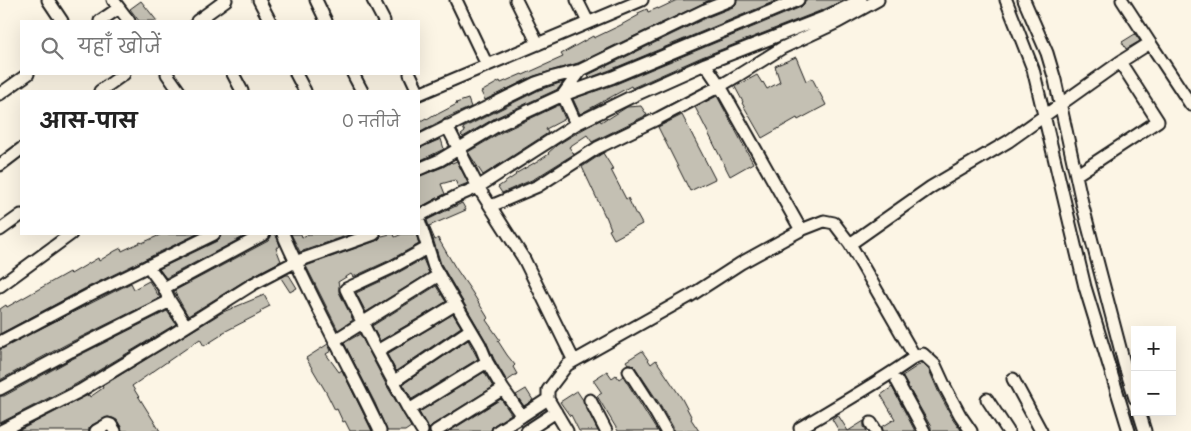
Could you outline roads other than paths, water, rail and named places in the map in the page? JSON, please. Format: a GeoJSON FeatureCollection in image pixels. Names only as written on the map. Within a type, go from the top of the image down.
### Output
{"type":"FeatureCollection","features":[{"type":"Feature","properties":{"kind":"street"},"geometry":{"type":"LineString","coordinates":[[48,0],[61,20]]}},
{"type":"Feature","properties":{"kind":"street"},"geometry":{"type":"LineString","coordinates":[[202,20],[226,0]]}},
{"type":"Feature","properties":{"kind":"street"},"geometry":{"type":"LineString","coordinates":[[259,0],[269,20]]}},
{"type":"Feature","properties":{"kind":"street"},"geometry":{"type":"LineString","coordinates":[[316,0],[326,20]]}},
{"type":"Feature","properties":{"kind":"street"},"geometry":{"type":"LineString","coordinates":[[373,0],[383,20]]}},
{"type":"Feature","properties":{"kind":"street"},"geometry":{"type":"LineString","coordinates":[[456,0],[487,65]]}},
{"type":"Feature","properties":{"kind":"street"},"geometry":{"type":"LineString","coordinates":[[516,0],[538,44]]}},
{"type":"Feature","properties":{"kind":"street"},"geometry":{"type":"LineString","coordinates":[[577,0],[588,22]]}},
{"type":"Feature","properties":{"kind":"street"},"geometry":{"type":"LineString","coordinates":[[420,140],[536,83],[581,70],[705,10],[730,0]]}},
{"type":"Feature","properties":{"kind":"street"},"geometry":{"type":"LineString","coordinates":[[420,169],[440,160],[498,125],[563,95],[613,77],[798,0]]}},
{"type":"Feature","properties":{"kind":"street"},"geometry":{"type":"LineString","coordinates":[[420,216],[478,187],[576,124],[631,97],[706,64],[828,16],[861,0]]}},
{"type":"Feature","properties":{"kind":"street"},"geometry":{"type":"LineString","coordinates":[[491,206],[538,186],[597,148],[720,86],[782,48],[838,22],[878,0]]}},
{"type":"Feature","properties":{"kind":"street"},"geometry":{"type":"LineString","coordinates":[[1006,0],[1033,69],[1085,287],[1129,431]]}},
{"type":"Feature","properties":{"kind":"street"},"geometry":{"type":"LineString","coordinates":[[1024,0],[1047,53],[1055,80],[1083,208],[1131,385]]}},
{"type":"Feature","properties":{"kind":"street"},"geometry":{"type":"LineString","coordinates":[[1122,0],[1191,104]]}},
{"type":"Feature","properties":{"kind":"street"},"geometry":{"type":"LineString","coordinates":[[420,93],[638,1]]}},
{"type":"Feature","properties":{"kind":"street"},"geometry":{"type":"LineString","coordinates":[[101,20],[116,4],[128,20]]}},
{"type":"Feature","properties":{"kind":"street"},"geometry":{"type":"LineString","coordinates":[[850,244],[931,187],[1009,141],[1120,62],[1150,43]]}},
{"type":"Feature","properties":{"kind":"street"},"geometry":{"type":"LineString","coordinates":[[1076,175],[1158,121],[1120,62]]}},
{"type":"Feature","properties":{"kind":"street"},"geometry":{"type":"LineString","coordinates":[[706,64],[801,230]]}},
{"type":"Feature","properties":{"kind":"street"},"geometry":{"type":"LineString","coordinates":[[563,95],[581,70]]}},
{"type":"Feature","properties":{"kind":"street"},"geometry":{"type":"LineString","coordinates":[[0,94],[27,75]]}},
{"type":"Feature","properties":{"kind":"street"},"geometry":{"type":"LineString","coordinates":[[101,90],[123,75]]}},
{"type":"Feature","properties":{"kind":"street"},"geometry":{"type":"LineString","coordinates":[[168,75],[178,90]]}},
{"type":"Feature","properties":{"kind":"street"},"geometry":{"type":"LineString","coordinates":[[234,75],[241,90]]}},
{"type":"Feature","properties":{"kind":"street"},"geometry":{"type":"LineString","coordinates":[[297,75],[304,90]]}},
{"type":"Feature","properties":{"kind":"street"},"geometry":{"type":"LineString","coordinates":[[354,75],[361,90]]}},
{"type":"Feature","properties":{"kind":"street"},"geometry":{"type":"LineString","coordinates":[[410,75],[418,90]]}},
{"type":"Feature","properties":{"kind":"street"},"geometry":{"type":"LineString","coordinates":[[563,95],[576,124]]}},
{"type":"Feature","properties":{"kind":"street"},"geometry":{"type":"LineString","coordinates":[[447,126],[478,187],[524,259],[574,361]]}},
{"type":"Feature","properties":{"kind":"street"},"geometry":{"type":"LineString","coordinates":[[0,165],[20,150]]}},
{"type":"Feature","properties":{"kind":"street"},"geometry":{"type":"LineString","coordinates":[[0,230],[20,216]]}},
{"type":"Feature","properties":{"kind":"street"},"geometry":{"type":"LineString","coordinates":[[567,431],[548,399],[548,390],[567,365],[690,296],[741,263],[801,230],[824,221],[834,223],[850,244],[915,357]]}},
{"type":"Feature","properties":{"kind":"street"},"geometry":{"type":"LineString","coordinates":[[420,224],[434,267],[480,345],[487,362],[522,416]]}},
{"type":"Feature","properties":{"kind":"street"},"geometry":{"type":"LineString","coordinates":[[0,286],[70,235]]}},
{"type":"Feature","properties":{"kind":"street"},"geometry":{"type":"LineString","coordinates":[[0,342],[212,235]]}},
{"type":"Feature","properties":{"kind":"street"},"geometry":{"type":"LineString","coordinates":[[164,288],[262,235]]}},
{"type":"Feature","properties":{"kind":"street"},"geometry":{"type":"LineString","coordinates":[[282,235],[380,431]]}},
{"type":"Feature","properties":{"kind":"street"},"geometry":{"type":"LineString","coordinates":[[1,431],[80,391],[253,284],[295,262],[371,235]]}},
{"type":"Feature","properties":{"kind":"street"},"geometry":{"type":"LineString","coordinates":[[419,430],[346,289],[391,268],[427,248]]}},
{"type":"Feature","properties":{"kind":"street"},"geometry":{"type":"LineString","coordinates":[[148,266],[164,288],[186,326]]}},
{"type":"Feature","properties":{"kind":"street"},"geometry":{"type":"LineString","coordinates":[[335,340],[439,275]]}},
{"type":"Feature","properties":{"kind":"street"},"geometry":{"type":"LineString","coordinates":[[0,389],[170,301]]}},
{"type":"Feature","properties":{"kind":"street"},"geometry":{"type":"LineString","coordinates":[[377,351],[456,304]]}},
{"type":"Feature","properties":{"kind":"street"},"geometry":{"type":"LineString","coordinates":[[393,382],[470,330]]}},
{"type":"Feature","properties":{"kind":"street"},"geometry":{"type":"LineString","coordinates":[[800,428],[858,394],[915,357],[923,354],[935,365],[960,415],[971,431]]}},
{"type":"Feature","properties":{"kind":"street"},"geometry":{"type":"LineString","coordinates":[[409,410],[487,362]]}},
{"type":"Feature","properties":{"kind":"street"},"geometry":{"type":"LineString","coordinates":[[629,371],[666,431]]}},
{"type":"Feature","properties":{"kind":"street"},"geometry":{"type":"LineString","coordinates":[[1013,379],[1041,431]]}},
{"type":"Feature","properties":{"kind":"street"},"geometry":{"type":"LineString","coordinates":[[897,381],[924,431]]}},
{"type":"Feature","properties":{"kind":"street"},"geometry":{"type":"LineString","coordinates":[[436,431],[503,389]]}},
{"type":"Feature","properties":{"kind":"street"},"geometry":{"type":"LineString","coordinates":[[498,431],[548,399]]}},
{"type":"Feature","properties":{"kind":"street"},"geometry":{"type":"LineString","coordinates":[[987,399],[1008,431]]}},
{"type":"Feature","properties":{"kind":"street"},"geometry":{"type":"LineString","coordinates":[[590,400],[606,431]]}},
{"type":"Feature","properties":{"kind":"street"},"geometry":{"type":"LineString","coordinates":[[527,431],[556,412]]}},
{"type":"Feature","properties":{"kind":"street"},"geometry":{"type":"LineString","coordinates":[[1140,416],[1145,431]]}},
{"type":"Feature","properties":{"kind":"street"},"geometry":{"type":"LineString","coordinates":[[96,431],[108,424],[115,431]]}}]}
